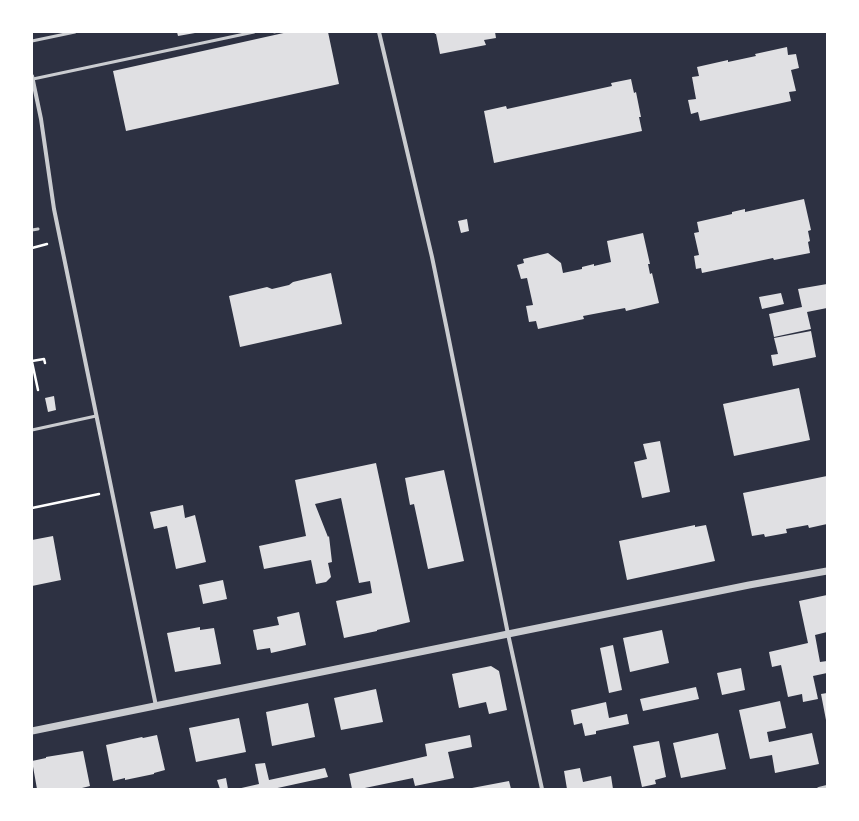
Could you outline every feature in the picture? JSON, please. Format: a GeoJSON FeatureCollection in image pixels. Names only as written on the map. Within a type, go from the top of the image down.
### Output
{"type":"FeatureCollection","features":[{"type":"Feature","properties":{"kind":"street"},"geometry":{"type":"LineString","coordinates":[[379,32],[446,322],[508,634],[542,789]]}},
{"type":"Feature","properties":{"kind":"street"},"geometry":{"type":"LineString","coordinates":[[32,78],[41,119],[54,209],[156,706]]}},
{"type":"Feature","properties":{"kind":"street"},"geometry":{"type":"LineString","coordinates":[[32,731],[749,585],[827,571]]}},
{"type":"Feature","properties":{"kind":"street"},"geometry":{"type":"LineString","coordinates":[[819,789],[827,787]]}},
{"type":"Feature","properties":{"kind":"lane"},"geometry":{"type":"LineString","coordinates":[[32,41],[75,32]]}},
{"type":"Feature","properties":{"kind":"lane"},"geometry":{"type":"LineString","coordinates":[[32,78],[254,32]]}},
{"type":"Feature","properties":{"kind":"lane"},"geometry":{"type":"LineString","coordinates":[[32,230],[38,228]]}},
{"type":"Feature","properties":{"kind":"lane"},"geometry":{"type":"LineString","coordinates":[[32,430],[96,416]]}},
{"type":"Feature","properties":{"kind":"path"},"geometry":{"type":"LineString","coordinates":[[32,248],[48,244]]}},
{"type":"Feature","properties":{"kind":"path"},"geometry":{"type":"LineString","coordinates":[[38,390],[32,362],[44,359],[45,363]]}},
{"type":"Feature","properties":{"kind":"path"},"geometry":{"type":"LineString","coordinates":[[32,508],[99,494]]}},
{"type":"Feature","properties":{"kind":"building"},"geometry":{"type":"Polygon","coordinates":[[[177,32],[195,32],[195,33],[178,36],[177,32]]]}},
{"type":"Feature","properties":{"kind":"building"},"geometry":{"type":"Polygon","coordinates":[[[288,32],[328,32],[339,84],[126,131],[113,71],[288,32]]]}},
{"type":"Feature","properties":{"kind":"building"},"geometry":{"type":"Polygon","coordinates":[[[434,32],[495,32],[496,38],[484,40],[486,45],[440,54],[436,34],[434,32]]]}},
{"type":"Feature","properties":{"kind":"building"},"geometry":{"type":"Polygon","coordinates":[[[787,47],[788,55],[796,54],[799,68],[791,70],[796,91],[789,92],[791,101],[700,121],[698,112],[691,114],[688,100],[696,99],[692,77],[699,76],[697,67],[756,56],[755,54],[787,47]]]}},
{"type":"Feature","properties":{"kind":"building"},"geometry":{"type":"Polygon","coordinates":[[[631,79],[634,93],[636,92],[642,131],[494,163],[484,111],[506,106],[507,109],[612,86],[611,83],[631,79]]]}},
{"type":"Feature","properties":{"kind":"building"},"geometry":{"type":"Polygon","coordinates":[[[804,199],[811,230],[808,231],[810,253],[774,260],[773,258],[702,273],[701,268],[696,269],[694,256],[699,255],[694,233],[699,232],[697,222],[732,214],[732,212],[745,209],[745,212],[804,199]]]}},
{"type":"Feature","properties":{"kind":"building"},"geometry":{"type":"Polygon","coordinates":[[[467,219],[469,231],[461,233],[458,221],[467,219]]]}},
{"type":"Feature","properties":{"kind":"building"},"geometry":{"type":"Polygon","coordinates":[[[643,233],[650,264],[648,264],[650,274],[652,273],[659,303],[626,311],[625,308],[583,316],[584,319],[538,329],[536,321],[529,322],[526,306],[533,305],[527,278],[521,279],[517,265],[524,263],[523,259],[548,253],[561,263],[563,273],[582,269],[582,267],[594,264],[594,266],[611,262],[607,241],[643,233]]]}},
{"type":"Feature","properties":{"kind":"building"},"geometry":{"type":"Polygon","coordinates":[[[331,273],[342,324],[240,347],[229,296],[267,287],[272,289],[289,285],[293,282],[331,273]]]}},
{"type":"Feature","properties":{"kind":"building"},"geometry":{"type":"Polygon","coordinates":[[[827,284],[827,308],[807,312],[811,329],[774,337],[769,314],[802,307],[798,289],[827,284]]]}},
{"type":"Feature","properties":{"kind":"building"},"geometry":{"type":"Polygon","coordinates":[[[781,293],[784,304],[762,309],[759,297],[781,293]]]}},
{"type":"Feature","properties":{"kind":"building"},"geometry":{"type":"Polygon","coordinates":[[[811,331],[816,357],[773,366],[771,355],[778,354],[774,338],[811,331]]]}},
{"type":"Feature","properties":{"kind":"building"},"geometry":{"type":"Polygon","coordinates":[[[799,388],[810,440],[734,456],[723,404],[799,388]]]}},
{"type":"Feature","properties":{"kind":"building"},"geometry":{"type":"Polygon","coordinates":[[[54,396],[56,410],[48,412],[45,398],[54,396]]]}},
{"type":"Feature","properties":{"kind":"building"},"geometry":{"type":"Polygon","coordinates":[[[660,441],[670,492],[642,498],[634,462],[647,459],[643,444],[660,441]]]}},
{"type":"Feature","properties":{"kind":"building"},"geometry":{"type":"Polygon","coordinates":[[[376,463],[410,622],[344,638],[336,601],[372,593],[370,581],[359,583],[341,498],[315,504],[328,537],[329,536],[332,562],[328,563],[331,577],[326,582],[316,584],[311,560],[264,569],[259,546],[306,536],[295,480],[376,463]]]}},
{"type":"Feature","properties":{"kind":"building"},"geometry":{"type":"Polygon","coordinates":[[[444,470],[464,561],[428,569],[414,504],[410,505],[405,478],[444,470]]]}},
{"type":"Feature","properties":{"kind":"building"},"geometry":{"type":"Polygon","coordinates":[[[827,476],[827,524],[809,528],[808,525],[786,529],[787,533],[765,537],[764,534],[752,536],[743,493],[827,476]]]}},
{"type":"Feature","properties":{"kind":"building"},"geometry":{"type":"Polygon","coordinates":[[[183,505],[185,518],[195,515],[206,562],[176,569],[167,526],[154,529],[150,512],[183,505]]]}},
{"type":"Feature","properties":{"kind":"building"},"geometry":{"type":"Polygon","coordinates":[[[695,525],[695,527],[706,525],[715,561],[627,580],[619,541],[695,525]]]}},
{"type":"Feature","properties":{"kind":"building"},"geometry":{"type":"Polygon","coordinates":[[[53,536],[61,580],[32,586],[32,540],[53,536]]]}},
{"type":"Feature","properties":{"kind":"building"},"geometry":{"type":"Polygon","coordinates":[[[223,580],[227,599],[203,604],[199,585],[223,580]]]}},
{"type":"Feature","properties":{"kind":"building"},"geometry":{"type":"Polygon","coordinates":[[[827,595],[827,632],[815,635],[820,662],[827,661],[827,673],[813,676],[818,699],[803,702],[802,694],[788,697],[781,665],[772,667],[769,652],[808,643],[799,601],[827,595]]]}},
{"type":"Feature","properties":{"kind":"building"},"geometry":{"type":"Polygon","coordinates":[[[299,612],[306,645],[271,653],[270,648],[257,650],[253,630],[279,625],[277,617],[299,612]]]}},
{"type":"Feature","properties":{"kind":"building"},"geometry":{"type":"Polygon","coordinates":[[[200,627],[200,630],[214,628],[221,664],[175,672],[167,633],[200,627]]]}},
{"type":"Feature","properties":{"kind":"building"},"geometry":{"type":"Polygon","coordinates":[[[662,630],[669,663],[630,672],[623,638],[662,630]]]}},
{"type":"Feature","properties":{"kind":"building"},"geometry":{"type":"Polygon","coordinates":[[[613,645],[622,690],[609,693],[600,648],[613,645]]]}},
{"type":"Feature","properties":{"kind":"building"},"geometry":{"type":"Polygon","coordinates":[[[491,666],[499,671],[507,710],[489,714],[486,702],[459,708],[452,674],[491,666]]]}},
{"type":"Feature","properties":{"kind":"building"},"geometry":{"type":"Polygon","coordinates":[[[741,668],[745,690],[722,695],[717,673],[741,668]]]}},
{"type":"Feature","properties":{"kind":"building"},"geometry":{"type":"Polygon","coordinates":[[[696,687],[699,699],[643,711],[640,699],[696,687]]]}},
{"type":"Feature","properties":{"kind":"building"},"geometry":{"type":"Polygon","coordinates":[[[376,689],[383,722],[341,730],[334,698],[376,689]]]}},
{"type":"Feature","properties":{"kind":"building"},"geometry":{"type":"Polygon","coordinates":[[[827,693],[827,720],[826,720],[821,694],[827,693]]]}},
{"type":"Feature","properties":{"kind":"building"},"geometry":{"type":"Polygon","coordinates":[[[780,701],[786,728],[767,732],[769,742],[812,733],[819,764],[775,773],[772,755],[750,759],[739,710],[780,701]]]}},
{"type":"Feature","properties":{"kind":"building"},"geometry":{"type":"Polygon","coordinates":[[[606,702],[609,718],[627,714],[629,724],[596,731],[596,734],[585,736],[582,723],[574,725],[571,710],[606,702]]]}},
{"type":"Feature","properties":{"kind":"building"},"geometry":{"type":"Polygon","coordinates":[[[308,703],[315,737],[272,746],[266,712],[308,703]]]}},
{"type":"Feature","properties":{"kind":"building"},"geometry":{"type":"Polygon","coordinates":[[[239,718],[246,752],[196,762],[189,728],[239,718]]]}},
{"type":"Feature","properties":{"kind":"building"},"geometry":{"type":"Polygon","coordinates":[[[718,733],[726,769],[681,778],[673,743],[718,733]]]}},
{"type":"Feature","properties":{"kind":"building"},"geometry":{"type":"Polygon","coordinates":[[[157,735],[165,770],[154,774],[113,781],[106,745],[157,735]]]}},
{"type":"Feature","properties":{"kind":"building"},"geometry":{"type":"Polygon","coordinates":[[[470,735],[472,747],[448,752],[454,778],[415,786],[413,778],[360,789],[352,789],[349,774],[427,756],[425,744],[470,735]]]}},
{"type":"Feature","properties":{"kind":"building"},"geometry":{"type":"Polygon","coordinates":[[[659,741],[666,777],[655,780],[656,784],[642,787],[633,746],[659,741]]]}},
{"type":"Feature","properties":{"kind":"building"},"geometry":{"type":"Polygon","coordinates":[[[83,751],[90,786],[78,789],[37,789],[32,761],[46,757],[83,751]]]}},
{"type":"Feature","properties":{"kind":"building"},"geometry":{"type":"Polygon","coordinates":[[[265,763],[269,780],[325,768],[328,777],[273,789],[237,789],[259,784],[255,764],[265,763]]]}},
{"type":"Feature","properties":{"kind":"building"},"geometry":{"type":"Polygon","coordinates":[[[580,768],[583,782],[611,776],[613,789],[567,789],[564,771],[580,768]]]}},
{"type":"Feature","properties":{"kind":"building"},"geometry":{"type":"Polygon","coordinates":[[[226,778],[228,789],[220,789],[217,780],[226,778]]]}},
{"type":"Feature","properties":{"kind":"building"},"geometry":{"type":"Polygon","coordinates":[[[509,781],[511,789],[472,789],[472,788],[509,781]]]}}]}
